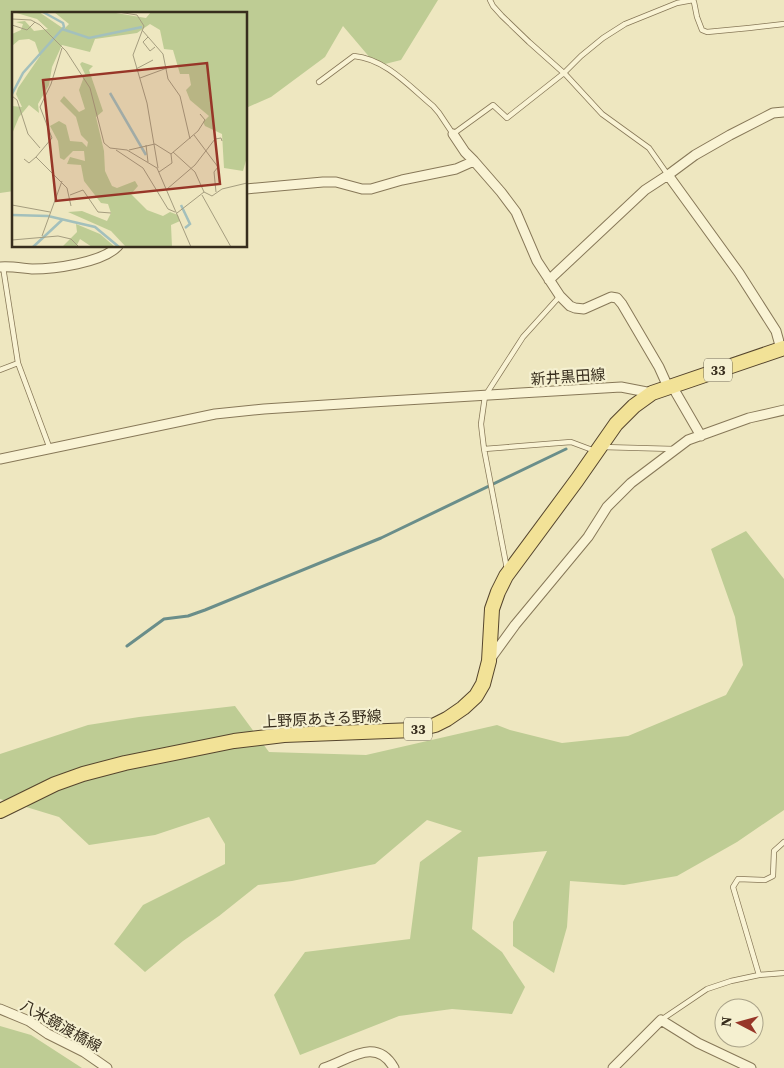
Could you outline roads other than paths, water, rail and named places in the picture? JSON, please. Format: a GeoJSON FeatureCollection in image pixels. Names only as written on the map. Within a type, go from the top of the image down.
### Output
{"type":"FeatureCollection","features":[{"type":"Feature","properties":{"kind":"main road","name":"上野原あきる野線"},"geometry":{"type":"LineString","coordinates":[[0,811],[55,784],[83,774],[125,763],[234,741],[284,735],[414,730],[447,720],[476,696],[483,684],[489,661],[492,609],[508,573],[616,424],[628,411],[652,393],[783,348]]}},
{"type":"Feature","properties":{"kind":"street"},"geometry":{"type":"LineString","coordinates":[[549,280],[645,190],[695,155],[730,135],[773,113],[784,112]]}},
{"type":"Feature","properties":{"kind":"street"},"geometry":{"type":"LineString","coordinates":[[453,134],[465,152],[474,160],[516,212],[537,261],[560,296],[570,306],[580,309],[611,297],[617,298],[622,304],[701,436]]}},
{"type":"Feature","properties":{"kind":"street"},"geometry":{"type":"LineString","coordinates":[[248,189],[329,182],[371,189],[402,180],[456,169],[474,160]]}},
{"type":"Feature","properties":{"kind":"street"},"geometry":{"type":"LineString","coordinates":[[668,175],[739,273],[776,331],[783,348]]}},
{"type":"Feature","properties":{"kind":"street"},"geometry":{"type":"LineString","coordinates":[[1,267],[40,268],[78,264],[112,252],[116,248]]}},
{"type":"Feature","properties":{"kind":"street","name":"新井黒田線"},"geometry":{"type":"LineString","coordinates":[[50,449],[215,414],[264,409],[621,388],[652,393]]}},
{"type":"Feature","properties":{"kind":"street"},"geometry":{"type":"LineString","coordinates":[[489,661],[514,625],[588,537],[607,506],[631,483],[688,440],[749,418],[784,410]]}},
{"type":"Feature","properties":{"kind":"street"},"geometry":{"type":"LineString","coordinates":[[0,459],[50,449]]}},
{"type":"Feature","properties":{"kind":"street","name":"八米鏡渡橋線"},"geometry":{"type":"LineString","coordinates":[[0,1009],[29,1021],[48,1034],[84,1052],[107,1068]]}},
{"type":"Feature","properties":{"kind":"street"},"geometry":{"type":"LineString","coordinates":[[613,1068],[660,1020],[698,1043],[751,1068]]}},
{"type":"Feature","properties":{"kind":"street"},"geometry":{"type":"LineString","coordinates":[[324,1068],[355,1055],[371,1052],[379,1052],[387,1057],[394,1068]]}},
{"type":"Feature","properties":{"kind":"lane"},"geometry":{"type":"LineString","coordinates":[[490,0],[502,16],[564,73],[602,114],[649,148],[668,175]]}},
{"type":"Feature","properties":{"kind":"lane"},"geometry":{"type":"LineString","coordinates":[[319,82],[354,56],[386,66],[439,112],[453,134],[493,105],[507,118],[564,73],[603,38],[625,24],[677,3],[693,0],[699,24],[702,30],[707,32],[784,24]]}},
{"type":"Feature","properties":{"kind":"lane"},"geometry":{"type":"LineString","coordinates":[[1,267],[18,363],[50,449]]}},
{"type":"Feature","properties":{"kind":"lane"},"geometry":{"type":"LineString","coordinates":[[508,573],[484,449],[481,424],[485,396],[523,337],[560,296]]}},
{"type":"Feature","properties":{"kind":"lane"},"geometry":{"type":"LineString","coordinates":[[0,370],[18,363]]}},
{"type":"Feature","properties":{"kind":"lane"},"geometry":{"type":"LineString","coordinates":[[484,449],[571,442],[598,449],[678,449]]}},
{"type":"Feature","properties":{"kind":"lane"},"geometry":{"type":"LineString","coordinates":[[759,974],[733,887],[738,879],[765,880],[773,876],[774,851],[784,842]]}},
{"type":"Feature","properties":{"kind":"lane"},"geometry":{"type":"LineString","coordinates":[[660,1020],[707,989],[759,974],[784,972]]}},
{"type":"Feature","properties":{"kind":"waterway"},"geometry":{"type":"LineString","coordinates":[[127,646],[164,619],[188,616],[205,610],[381,538],[566,449]]}}]}
